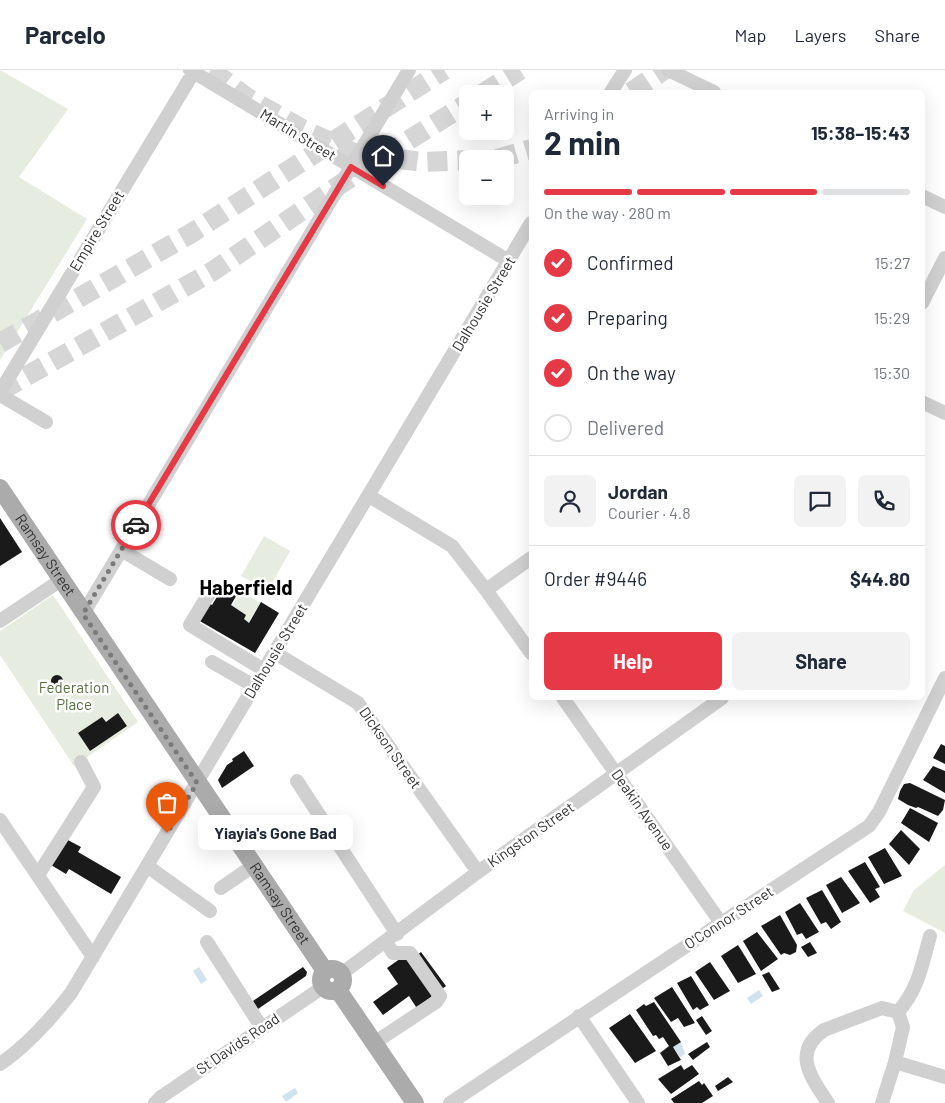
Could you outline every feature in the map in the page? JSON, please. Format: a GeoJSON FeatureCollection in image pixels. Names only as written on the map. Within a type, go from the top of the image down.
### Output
{"type":"FeatureCollection","features":[{"type":"Feature","properties":{"kind":"main road","name":"Ramsay Street"},"geometry":{"type":"LineString","coordinates":[[0,488],[253,866],[415,1103]]}},
{"type":"Feature","properties":{"kind":"street"},"geometry":{"type":"LineString","coordinates":[[83,614],[409,70]]}},
{"type":"Feature","properties":{"kind":"street"},"geometry":{"type":"LineString","coordinates":[[612,90],[624,70]]}},
{"type":"Feature","properties":{"kind":"street"},"geometry":{"type":"LineString","coordinates":[[668,70],[710,90]]}},
{"type":"Feature","properties":{"kind":"street","name":"Martin Street"},"geometry":{"type":"LineString","coordinates":[[193,71],[509,261]]}},
{"type":"Feature","properties":{"kind":"street","name":"Empire Street"},"geometry":{"type":"LineString","coordinates":[[0,394],[193,71]]}},
{"type":"Feature","properties":{"kind":"street"},"geometry":{"type":"LineString","coordinates":[[925,197],[945,207]]}},
{"type":"Feature","properties":{"kind":"street","name":"Dalhousie Street"},"geometry":{"type":"LineString","coordinates":[[0,1064],[24,1046],[55,1014],[70,994],[529,226]]}},
{"type":"Feature","properties":{"kind":"street"},"geometry":{"type":"LineString","coordinates":[[925,297],[945,258]]}},
{"type":"Feature","properties":{"kind":"street"},"geometry":{"type":"LineString","coordinates":[[0,394],[46,422]]}},
{"type":"Feature","properties":{"kind":"street"},"geometry":{"type":"LineString","coordinates":[[925,403],[945,413]]}},
{"type":"Feature","properties":{"kind":"street"},"geometry":{"type":"LineString","coordinates":[[369,496],[452,546],[529,650]]}},
{"type":"Feature","properties":{"kind":"street"},"geometry":{"type":"LineString","coordinates":[[121,550],[170,579]]}},
{"type":"Feature","properties":{"kind":"street"},"geometry":{"type":"LineString","coordinates":[[486,590],[529,559]]}},
{"type":"Feature","properties":{"kind":"street"},"geometry":{"type":"LineString","coordinates":[[0,621],[61,580]]}},
{"type":"Feature","properties":{"kind":"street"},"geometry":{"type":"LineString","coordinates":[[212,589],[190,625],[264,670]]}},
{"type":"Feature","properties":{"kind":"street","name":"Dickson Street"},"geometry":{"type":"LineString","coordinates":[[275,653],[358,703],[478,872]]}},
{"type":"Feature","properties":{"kind":"street"},"geometry":{"type":"LineString","coordinates":[[212,662],[254,686]]}},
{"type":"Feature","properties":{"kind":"street","name":"O'Connor Street"},"geometry":{"type":"LineString","coordinates":[[450,1103],[869,826],[879,812],[945,678]]}},
{"type":"Feature","properties":{"kind":"street","name":"Deakin Avenue"},"geometry":{"type":"LineString","coordinates":[[564,700],[721,923]]}},
{"type":"Feature","properties":{"kind":"street","name":"Kingston Street"},"geometry":{"type":"LineString","coordinates":[[332,981],[478,872],[719,700]]}},
{"type":"Feature","properties":{"kind":"street"},"geometry":{"type":"LineString","coordinates":[[38,875],[94,787],[81,762]]}},
{"type":"Feature","properties":{"kind":"street"},"geometry":{"type":"LineString","coordinates":[[297,781],[391,938],[394,953],[410,953],[440,996],[436,1002],[374,1043]]}},
{"type":"Feature","properties":{"kind":"street"},"geometry":{"type":"LineString","coordinates":[[0,820],[93,957]]}},
{"type":"Feature","properties":{"kind":"street"},"geometry":{"type":"LineString","coordinates":[[147,866],[210,911]]}},
{"type":"Feature","properties":{"kind":"street"},"geometry":{"type":"LineString","coordinates":[[221,888],[253,866]]}},
{"type":"Feature","properties":{"kind":"street"},"geometry":{"type":"LineString","coordinates":[[898,1012],[906,1003],[916,985],[930,936]]}},
{"type":"Feature","properties":{"kind":"street"},"geometry":{"type":"LineString","coordinates":[[207,942],[262,1028]]}},
{"type":"Feature","properties":{"kind":"street","name":"St Davids Road"},"geometry":{"type":"LineString","coordinates":[[155,1103],[161,1097],[332,981]]}},
{"type":"Feature","properties":{"kind":"street"},"geometry":{"type":"LineString","coordinates":[[828,1103],[809,1074],[806,1061],[807,1049],[816,1036],[824,1030],[882,1008],[898,1012]]}},
{"type":"Feature","properties":{"kind":"street"},"geometry":{"type":"LineString","coordinates":[[882,1103],[895,1062],[903,1026],[898,1012]]}},
{"type":"Feature","properties":{"kind":"street"},"geometry":{"type":"LineString","coordinates":[[579,1016],[638,1103]]}},
{"type":"Feature","properties":{"kind":"street"},"geometry":{"type":"LineString","coordinates":[[895,1062],[945,1076]]}},
{"type":"Feature","properties":{"kind":"green space"},"geometry":{"type":"Polygon","coordinates":[[[0,70],[68,109],[19,177],[87,219],[0,360],[0,70]]]}},
{"type":"Feature","properties":{"kind":"green space"},"geometry":{"type":"Polygon","coordinates":[[[264,536],[290,551],[268,590],[241,576],[264,536]]]}},
{"type":"Feature","properties":{"kind":"green space"},"geometry":{"type":"Polygon","coordinates":[[[241,591],[261,603],[249,623],[229,611],[241,591]]]}},
{"type":"Feature","properties":{"kind":"green space","name":"Federation Place"},"geometry":{"type":"Polygon","coordinates":[[[53,595],[138,722],[74,766],[0,655],[0,631],[53,595]]]}},
{"type":"Feature","properties":{"kind":"green space"},"geometry":{"type":"Polygon","coordinates":[[[945,865],[945,933],[903,911],[914,890],[945,865]]]}},
{"type":"Feature","properties":{"kind":"water"},"geometry":{"type":"Polygon","coordinates":[[[199,967],[207,980],[201,984],[193,971],[199,967]]]}},
{"type":"Feature","properties":{"kind":"water"},"geometry":{"type":"Polygon","coordinates":[[[759,990],[763,996],[751,1004],[747,998],[759,990]]]}},
{"type":"Feature","properties":{"kind":"water"},"geometry":{"type":"Polygon","coordinates":[[[681,1042],[685,1054],[680,1057],[673,1047],[681,1042]]]}},
{"type":"Feature","properties":{"kind":"water"},"geometry":{"type":"Polygon","coordinates":[[[295,1088],[298,1093],[286,1102],[282,1096],[295,1088]]]}},
{"type":"Feature","properties":{"kind":"building"},"geometry":{"type":"Polygon","coordinates":[[[0,518],[22,552],[0,566],[0,518]]]}},
{"type":"Feature","properties":{"kind":"building"},"geometry":{"type":"Polygon","coordinates":[[[226,582],[239,591],[231,605],[246,615],[244,619],[249,623],[261,602],[279,613],[255,653],[198,620],[209,603],[212,605],[226,582]]]}},
{"type":"Feature","properties":{"kind":"building"},"geometry":{"type":"Polygon","coordinates":[[[57,675],[63,681],[57,687],[51,681],[57,675]]]}},
{"type":"Feature","properties":{"kind":"building"},"geometry":{"type":"Polygon","coordinates":[[[118,713],[127,726],[90,751],[78,733],[102,717],[106,722],[118,713]]]}},
{"type":"Feature","properties":{"kind":"building"},"geometry":{"type":"Polygon","coordinates":[[[941,744],[945,746],[945,764],[933,758],[941,744]]]}},
{"type":"Feature","properties":{"kind":"building"},"geometry":{"type":"Polygon","coordinates":[[[244,751],[254,766],[222,788],[218,780],[227,765],[233,761],[232,759],[244,751]]]}},
{"type":"Feature","properties":{"kind":"building"},"geometry":{"type":"Polygon","coordinates":[[[933,766],[945,771],[945,793],[923,780],[933,766]]]}},
{"type":"Feature","properties":{"kind":"building"},"geometry":{"type":"Polygon","coordinates":[[[910,783],[945,800],[943,810],[938,816],[918,807],[908,805],[898,799],[904,784],[910,783]]]}},
{"type":"Feature","properties":{"kind":"building"},"geometry":{"type":"Polygon","coordinates":[[[910,808],[938,823],[929,842],[901,823],[910,808]]]}},
{"type":"Feature","properties":{"kind":"building"},"geometry":{"type":"Polygon","coordinates":[[[901,830],[920,849],[909,865],[889,844],[901,830]]]}},
{"type":"Feature","properties":{"kind":"building"},"geometry":{"type":"Polygon","coordinates":[[[66,839],[81,847],[78,852],[121,877],[111,894],[69,869],[66,874],[51,865],[66,839]]]}},
{"type":"Feature","properties":{"kind":"building"},"geometry":{"type":"Polygon","coordinates":[[[885,848],[902,876],[884,884],[868,857],[885,848]]]}},
{"type":"Feature","properties":{"kind":"building"},"geometry":{"type":"Polygon","coordinates":[[[865,862],[880,887],[875,889],[880,897],[870,903],[848,871],[865,862]]]}},
{"type":"Feature","properties":{"kind":"building"},"geometry":{"type":"Polygon","coordinates":[[[841,877],[860,903],[842,913],[826,885],[841,877]]]}},
{"type":"Feature","properties":{"kind":"building"},"geometry":{"type":"Polygon","coordinates":[[[822,890],[841,922],[831,929],[826,922],[821,924],[806,898],[822,890]]]}},
{"type":"Feature","properties":{"kind":"building"},"geometry":{"type":"Polygon","coordinates":[[[800,903],[819,932],[806,939],[802,933],[797,935],[785,912],[800,903]]]}},
{"type":"Feature","properties":{"kind":"building"},"geometry":{"type":"Polygon","coordinates":[[[780,915],[797,945],[796,952],[790,955],[784,953],[781,955],[761,926],[780,915]]]}},
{"type":"Feature","properties":{"kind":"building"},"geometry":{"type":"Polygon","coordinates":[[[757,932],[778,959],[761,971],[743,941],[757,932]]]}},
{"type":"Feature","properties":{"kind":"building"},"geometry":{"type":"Polygon","coordinates":[[[810,942],[817,953],[808,957],[801,947],[810,942]]]}},
{"type":"Feature","properties":{"kind":"building"},"geometry":{"type":"Polygon","coordinates":[[[738,945],[756,974],[738,983],[721,956],[738,945]]]}},
{"type":"Feature","properties":{"kind":"building"},"geometry":{"type":"Polygon","coordinates":[[[421,952],[446,986],[427,1000],[430,1002],[418,1010],[409,996],[383,1015],[373,1002],[398,984],[387,968],[404,956],[416,956],[421,952]]]}},
{"type":"Feature","properties":{"kind":"building"},"geometry":{"type":"Polygon","coordinates":[[[710,962],[730,991],[714,1000],[695,972],[710,962]]]}},
{"type":"Feature","properties":{"kind":"building"},"geometry":{"type":"Polygon","coordinates":[[[303,967],[307,972],[306,976],[258,1009],[253,1001],[303,967]]]}},
{"type":"Feature","properties":{"kind":"building"},"geometry":{"type":"Polygon","coordinates":[[[769,972],[780,989],[772,992],[762,975],[769,972]]]}},
{"type":"Feature","properties":{"kind":"building"},"geometry":{"type":"Polygon","coordinates":[[[691,976],[709,1005],[700,1010],[697,1007],[693,1010],[677,983],[691,976]]]}},
{"type":"Feature","properties":{"kind":"building"},"geometry":{"type":"Polygon","coordinates":[[[672,987],[695,1023],[684,1027],[678,1018],[671,1022],[654,998],[672,987]]]}},
{"type":"Feature","properties":{"kind":"building"},"geometry":{"type":"Polygon","coordinates":[[[654,1002],[681,1042],[673,1047],[681,1060],[668,1066],[660,1053],[669,1046],[663,1037],[659,1039],[656,1035],[653,1036],[636,1010],[644,1004],[646,1006],[654,1002]]]}},
{"type":"Feature","properties":{"kind":"building"},"geometry":{"type":"Polygon","coordinates":[[[630,1014],[656,1051],[635,1063],[609,1028],[630,1014]]]}},
{"type":"Feature","properties":{"kind":"building"},"geometry":{"type":"Polygon","coordinates":[[[702,1016],[712,1031],[706,1035],[696,1020],[702,1016]]]}},
{"type":"Feature","properties":{"kind":"building"},"geometry":{"type":"Polygon","coordinates":[[[707,1042],[710,1047],[693,1060],[688,1054],[707,1042]]]}},
{"type":"Feature","properties":{"kind":"building"},"geometry":{"type":"Polygon","coordinates":[[[681,1065],[684,1070],[692,1065],[699,1074],[671,1094],[658,1079],[681,1065]]]}},
{"type":"Feature","properties":{"kind":"building"},"geometry":{"type":"Polygon","coordinates":[[[728,1077],[733,1082],[718,1091],[715,1086],[728,1077]]]}},
{"type":"Feature","properties":{"kind":"building"},"geometry":{"type":"Polygon","coordinates":[[[699,1081],[702,1085],[704,1083],[713,1096],[702,1103],[674,1103],[671,1099],[699,1081]]]}},
{"type":"Feature","properties":{"kind":"tunnel"},"geometry":{"type":"LineString","coordinates":[[211,70],[246,97],[302,129],[354,153],[422,162],[459,160]]}},
{"type":"Feature","properties":{"kind":"tunnel"},"geometry":{"type":"LineString","coordinates":[[0,343],[190,234],[444,70]]}},
{"type":"Feature","properties":{"kind":"tunnel"},"geometry":{"type":"LineString","coordinates":[[496,85],[520,70]]}},
{"type":"Feature","properties":{"kind":"tunnel"},"geometry":{"type":"LineString","coordinates":[[634,90],[664,70]]}},
{"type":"Feature","properties":{"kind":"tunnel"},"geometry":{"type":"LineString","coordinates":[[0,391],[213,271],[369,165],[459,109]]}},
{"type":"Feature","properties":{"kind":"tunnel"},"geometry":{"type":"LineString","coordinates":[[514,154],[529,150]]}},
{"type":"Feature","properties":{"kind":"way so far"},"geometry":{"type":"LineString","coordinates":[[136,525],[83,614],[197,783],[167,833]]}},
{"type":"Feature","properties":{"kind":"place","name":"Yiayia's Gone Bad"},"geometry":{"type":"Point","coordinates":[167,833]}},
{"type":"Feature","properties":{"kind":"district","name":"Haberfield"},"geometry":{"type":"Point","coordinates":[246,588]}},
{"type":"Feature","properties":{"kind":"route"},"geometry":{"type":"LineString","coordinates":[[136,525],[351,167],[383,186]]}}]}
